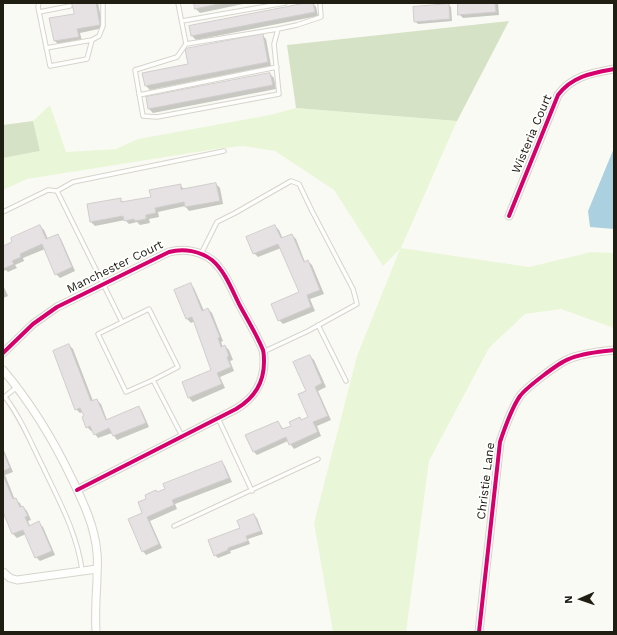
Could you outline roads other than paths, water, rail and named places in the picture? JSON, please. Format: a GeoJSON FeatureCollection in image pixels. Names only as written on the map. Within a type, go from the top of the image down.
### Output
{"type":"FeatureCollection","features":[{"type":"Feature","properties":{"kind":"street","name":"Wisteria Court"},"geometry":{"type":"LineString","coordinates":[[509,216],[558,95],[568,84],[580,77],[614,69]]}},
{"type":"Feature","properties":{"kind":"street","name":"Manchester Court"},"geometry":{"type":"LineString","coordinates":[[3,352],[42,316],[57,307],[169,252],[187,250],[202,254],[212,261],[223,273],[263,352],[263,375],[255,393],[242,405],[77,490]]}},
{"type":"Feature","properties":{"kind":"street","name":"Christie Lane"},"geometry":{"type":"LineString","coordinates":[[479,632],[500,442],[520,396],[543,376],[568,359],[591,353],[614,350]]}},
{"type":"Feature","properties":{"kind":"street"},"geometry":{"type":"LineString","coordinates":[[3,370],[32,407],[49,433],[87,512],[94,533],[97,552],[96,632]]}},
{"type":"Feature","properties":{"kind":"street"},"geometry":{"type":"LineString","coordinates":[[3,572],[10,578],[17,580],[97,569]]}},
{"type":"Feature","properties":{"kind":"lane"},"geometry":{"type":"LineString","coordinates":[[39,3],[39,12],[50,66],[87,59],[92,40]]}},
{"type":"Feature","properties":{"kind":"lane"},"geometry":{"type":"LineString","coordinates":[[46,48],[92,40],[97,37],[102,30],[103,3]]}},
{"type":"Feature","properties":{"kind":"lane"},"geometry":{"type":"LineString","coordinates":[[178,3],[186,44],[177,57],[135,70],[143,116],[157,117],[279,94],[274,44],[278,29]]}},
{"type":"Feature","properties":{"kind":"lane"},"geometry":{"type":"LineString","coordinates":[[182,21],[285,3]]}},
{"type":"Feature","properties":{"kind":"lane"},"geometry":{"type":"LineString","coordinates":[[186,44],[297,25],[321,17],[320,3]]}},
{"type":"Feature","properties":{"kind":"lane"},"geometry":{"type":"LineString","coordinates":[[39,12],[70,6]]}},
{"type":"Feature","properties":{"kind":"lane"},"geometry":{"type":"LineString","coordinates":[[139,95],[277,67]]}},
{"type":"Feature","properties":{"kind":"lane"},"geometry":{"type":"LineString","coordinates":[[3,212],[48,190],[57,191],[73,182],[224,151]]}},
{"type":"Feature","properties":{"kind":"lane"},"geometry":{"type":"LineString","coordinates":[[202,254],[216,222],[235,213],[291,181],[300,184],[312,211],[353,289],[357,304],[263,352]]}},
{"type":"Feature","properties":{"kind":"lane"},"geometry":{"type":"LineString","coordinates":[[57,191],[122,322]]}},
{"type":"Feature","properties":{"kind":"lane"},"geometry":{"type":"LineString","coordinates":[[149,309],[178,367],[153,380],[126,392],[98,334],[149,309]]}},
{"type":"Feature","properties":{"kind":"lane"},"geometry":{"type":"LineString","coordinates":[[318,325],[346,381]]}},
{"type":"Feature","properties":{"kind":"lane"},"geometry":{"type":"LineString","coordinates":[[153,380],[182,436]]}},
{"type":"Feature","properties":{"kind":"lane"},"geometry":{"type":"LineString","coordinates":[[17,387],[4,398],[22,423],[72,528],[80,554],[82,570]]}},
{"type":"Feature","properties":{"kind":"lane"},"geometry":{"type":"LineString","coordinates":[[218,417],[252,492]]}},
{"type":"Feature","properties":{"kind":"lane"},"geometry":{"type":"LineString","coordinates":[[174,526],[252,492],[318,459]]}},
{"type":"Feature","properties":{"kind":"water"},"geometry":{"type":"Polygon","coordinates":[[[614,148],[614,229],[590,227],[588,211],[614,148]]]}}]}
